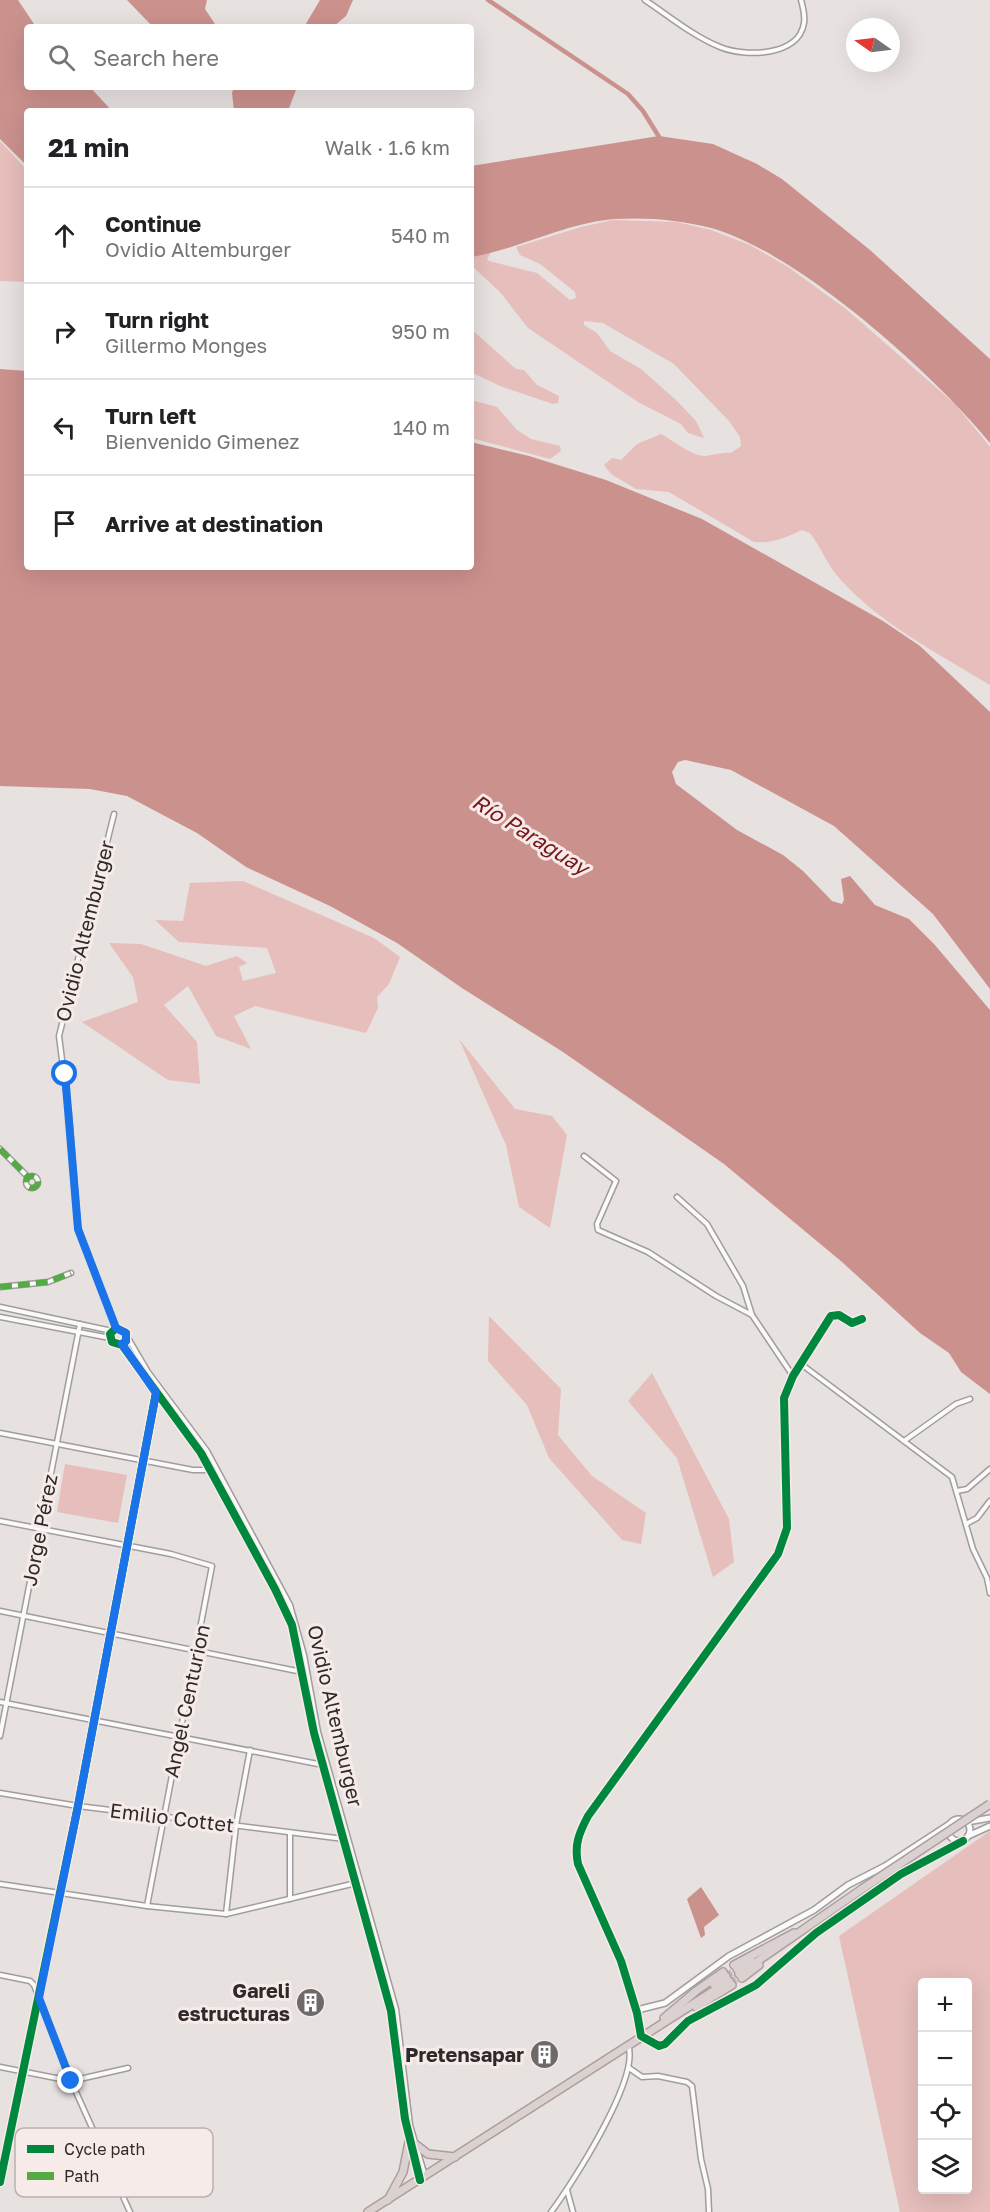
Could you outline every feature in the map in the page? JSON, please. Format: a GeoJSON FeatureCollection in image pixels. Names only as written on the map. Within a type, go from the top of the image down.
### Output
{"type":"FeatureCollection","features":[{"type":"Feature","properties":{"kind":"highway"},"geometry":{"type":"LineString","coordinates":[[738,1972],[990,1804]]}},
{"type":"Feature","properties":{"kind":"highway"},"geometry":{"type":"LineString","coordinates":[[368,2212],[376,2209],[728,1978]]}},
{"type":"Feature","properties":{"kind":"highway"},"geometry":{"type":"LineString","coordinates":[[388,2201],[403,2172],[412,2143],[428,2154],[455,2157]]}},
{"type":"Feature","properties":{"kind":"street"},"geometry":{"type":"LineString","coordinates":[[645,0],[708,42],[744,53],[776,50],[790,45],[800,34],[804,23],[801,0]]}},
{"type":"Feature","properties":{"kind":"street","name":"Ovidio Altemburger"},"geometry":{"type":"LineString","coordinates":[[114,814],[59,1036],[69,1115],[78,1229],[114,1330],[124,1330],[148,1372],[212,1470],[285,1607],[292,1625],[323,1766],[377,1948]]}},
{"type":"Feature","properties":{"kind":"street"},"geometry":{"type":"LineString","coordinates":[[0,1149],[28,1177]]}},
{"type":"Feature","properties":{"kind":"street"},"geometry":{"type":"LineString","coordinates":[[584,1156],[616,1180],[597,1224],[598,1230],[648,1252],[716,1296],[752,1315]]}},
{"type":"Feature","properties":{"kind":"street"},"geometry":{"type":"LineString","coordinates":[[677,1197],[707,1224],[743,1286],[752,1315],[793,1377]]}},
{"type":"Feature","properties":{"kind":"street"},"geometry":{"type":"LineString","coordinates":[[0,1287],[48,1282],[70,1273]]}},
{"type":"Feature","properties":{"kind":"street"},"geometry":{"type":"LineString","coordinates":[[0,1307],[114,1330],[110,1338]]}},
{"type":"Feature","properties":{"kind":"street"},"geometry":{"type":"LineString","coordinates":[[862,1319],[852,1323],[839,1315],[831,1316],[793,1377],[784,1398],[783,1408],[787,1528],[778,1554],[588,1816],[578,1836],[576,1852],[578,1864],[621,1960],[638,2013],[641,2036],[662,2046],[688,2021],[746,1992],[816,1933],[907,1869],[990,1826]]}},
{"type":"Feature","properties":{"kind":"street","name":"Ovidio Altemburger"},"geometry":{"type":"LineString","coordinates":[[0,1317],[110,1338],[115,1345],[122,1344],[156,1393],[173,1409],[207,1451],[281,1586],[297,1623],[318,1732],[393,2010],[412,2143],[422,2178]]}},
{"type":"Feature","properties":{"kind":"street","name":"Jorge Pérez"},"geometry":{"type":"LineString","coordinates":[[0,1736],[80,1324]]}},
{"type":"Feature","properties":{"kind":"street"},"geometry":{"type":"LineString","coordinates":[[122,1344],[127,1337]]}},
{"type":"Feature","properties":{"kind":"street"},"geometry":{"type":"LineString","coordinates":[[801,1364],[952,1477],[973,1549],[987,1578],[990,1593]]}},
{"type":"Feature","properties":{"kind":"street"},"geometry":{"type":"LineString","coordinates":[[0,2182],[78,1806],[146,1459],[156,1393]]}},
{"type":"Feature","properties":{"kind":"street"},"geometry":{"type":"LineString","coordinates":[[904,1441],[956,1404],[970,1400]]}},
{"type":"Feature","properties":{"kind":"street"},"geometry":{"type":"LineString","coordinates":[[0,1433],[146,1459],[193,1470],[212,1470]]}},
{"type":"Feature","properties":{"kind":"street"},"geometry":{"type":"LineString","coordinates":[[957,1491],[967,1489],[990,1469]]}},
{"type":"Feature","properties":{"kind":"street"},"geometry":{"type":"LineString","coordinates":[[966,1524],[976,1518],[990,1501]]}},
{"type":"Feature","properties":{"kind":"street"},"geometry":{"type":"LineString","coordinates":[[0,1521],[128,1546]]}},
{"type":"Feature","properties":{"kind":"street","name":"Angel Centurion"},"geometry":{"type":"LineString","coordinates":[[128,1546],[171,1554],[212,1566],[198,1649],[147,1906]]}},
{"type":"Feature","properties":{"kind":"street"},"geometry":{"type":"LineString","coordinates":[[0,1611],[198,1649],[308,1673]]}},
{"type":"Feature","properties":{"kind":"street"},"geometry":{"type":"LineString","coordinates":[[0,1702],[323,1766]]}},
{"type":"Feature","properties":{"kind":"street"},"geometry":{"type":"LineString","coordinates":[[226,1914],[236,1825],[250,1750]]}},
{"type":"Feature","properties":{"kind":"street","name":"Emilio Cottet"},"geometry":{"type":"LineString","coordinates":[[0,1793],[78,1806],[344,1839]]}},
{"type":"Feature","properties":{"kind":"street"},"geometry":{"type":"LineString","coordinates":[[638,2013],[641,2009],[665,2003],[729,1956],[814,1910],[848,1886],[935,1835],[951,1823],[961,1819],[967,1822],[990,1818]]}},
{"type":"Feature","properties":{"kind":"street"},"geometry":{"type":"LineString","coordinates":[[967,1822],[969,1836]]}},
{"type":"Feature","properties":{"kind":"street"},"geometry":{"type":"LineString","coordinates":[[945,1850],[951,1823]]}},
{"type":"Feature","properties":{"kind":"street"},"geometry":{"type":"LineString","coordinates":[[290,1833],[290,1899]]}},
{"type":"Feature","properties":{"kind":"street"},"geometry":{"type":"LineString","coordinates":[[935,1835],[950,1835],[963,1840]]}},
{"type":"Feature","properties":{"kind":"street"},"geometry":{"type":"LineString","coordinates":[[0,1884],[147,1906],[226,1914],[356,1883]]}},
{"type":"Feature","properties":{"kind":"street"},"geometry":{"type":"LineString","coordinates":[[0,1975],[30,1982],[37,1982],[42,1978]]}},
{"type":"Feature","properties":{"kind":"street"},"geometry":{"type":"LineString","coordinates":[[30,1982],[34,1985],[92,2128]]}},
{"type":"Feature","properties":{"kind":"street"},"geometry":{"type":"LineString","coordinates":[[639,2023],[652,2029],[652,2043]]}},
{"type":"Feature","properties":{"kind":"street"},"geometry":{"type":"LineString","coordinates":[[551,2212],[619,2098],[629,2068],[628,2044]]}},
{"type":"Feature","properties":{"kind":"street"},"geometry":{"type":"LineString","coordinates":[[0,2067],[71,2081],[128,2068]]}},
{"type":"Feature","properties":{"kind":"street"},"geometry":{"type":"LineString","coordinates":[[629,2068],[642,2077],[658,2076],[687,2082],[692,2086],[701,2159],[708,2189],[709,2212]]}},
{"type":"Feature","properties":{"kind":"street"},"geometry":{"type":"LineString","coordinates":[[567,2188],[573,2212]]}},
{"type":"Feature","properties":{"kind":"street"},"geometry":{"type":"LineString","coordinates":[[123,2197],[130,2212]]}},
{"type":"Feature","properties":{"kind":"shaded area"},"geometry":{"type":"Polygon","coordinates":[[[0,141],[24,167],[24,282],[0,281],[0,141]]]}},
{"type":"Feature","properties":{"kind":"shaded area"},"geometry":{"type":"Polygon","coordinates":[[[613,220],[677,222],[711,230],[750,245],[788,267],[846,309],[955,404],[990,447],[990,685],[911,637],[873,610],[836,574],[810,533],[802,530],[773,541],[754,542],[669,492],[636,489],[611,474],[604,465],[612,458],[621,460],[637,444],[661,434],[701,456],[731,453],[741,446],[740,437],[729,421],[674,364],[603,323],[584,321],[584,325],[597,333],[610,351],[641,369],[677,401],[696,421],[704,438],[688,433],[681,424],[638,402],[528,328],[500,292],[474,268],[474,253],[491,252],[487,259],[489,261],[537,273],[570,300],[576,298],[575,292],[540,264],[520,255],[516,247],[581,227],[613,220]]]}},
{"type":"Feature","properties":{"kind":"shaded area"},"geometry":{"type":"Polygon","coordinates":[[[474,332],[516,369],[524,370],[537,385],[559,396],[558,403],[553,404],[500,386],[474,373],[474,332]]]}},
{"type":"Feature","properties":{"kind":"shaded area"},"geometry":{"type":"Polygon","coordinates":[[[474,401],[497,407],[517,430],[531,439],[560,446],[561,451],[550,459],[474,439],[474,401]]]}},
{"type":"Feature","properties":{"kind":"shaded area"},"geometry":{"type":"Polygon","coordinates":[[[243,881],[374,938],[400,957],[389,984],[377,997],[378,1008],[366,1033],[255,1006],[234,1016],[251,1049],[216,1036],[188,986],[164,1005],[197,1042],[200,1084],[168,1080],[82,1022],[138,1002],[133,977],[109,943],[141,944],[206,966],[237,956],[247,963],[239,967],[243,981],[276,973],[267,948],[179,942],[155,920],[183,921],[190,883],[243,881]]]}},
{"type":"Feature","properties":{"kind":"shaded area"},"geometry":{"type":"Polygon","coordinates":[[[459,1039],[515,1109],[552,1116],[567,1135],[550,1228],[519,1207],[506,1145],[459,1039]]]}},
{"type":"Feature","properties":{"kind":"shaded area"},"geometry":{"type":"Polygon","coordinates":[[[489,1316],[561,1389],[558,1435],[592,1476],[646,1513],[641,1544],[622,1540],[549,1458],[527,1405],[488,1361],[489,1316]]]}},
{"type":"Feature","properties":{"kind":"shaded area"},"geometry":{"type":"Polygon","coordinates":[[[652,1373],[729,1519],[734,1562],[713,1577],[677,1458],[628,1401],[652,1373]]]}},
{"type":"Feature","properties":{"kind":"shaded area"},"geometry":{"type":"Polygon","coordinates":[[[65,1464],[127,1475],[118,1523],[57,1512],[65,1464]]]}},
{"type":"Feature","properties":{"kind":"shaded area"},"geometry":{"type":"Polygon","coordinates":[[[990,1831],[990,2212],[900,2212],[839,1936],[990,1831]]]}},
{"type":"Feature","properties":{"kind":"water"},"geometry":{"type":"Polygon","coordinates":[[[0,0],[18,0],[34,24],[24,24],[24,90],[93,90],[109,108],[24,108],[24,163],[0,139],[0,0]]]}},
{"type":"Feature","properties":{"kind":"water"},"geometry":{"type":"Polygon","coordinates":[[[127,0],[207,0],[205,9],[215,24],[150,24],[127,0]]]}},
{"type":"Feature","properties":{"kind":"water"},"geometry":{"type":"Polygon","coordinates":[[[320,0],[353,0],[346,16],[337,24],[306,24],[320,0]]]}},
{"type":"Feature","properties":{"kind":"water"},"geometry":{"type":"Polygon","coordinates":[[[233,90],[296,90],[289,108],[234,108],[233,90]]]}},
{"type":"Feature","properties":{"kind":"water"},"geometry":{"type":"Polygon","coordinates":[[[659,136],[713,144],[757,164],[782,179],[870,250],[990,359],[990,443],[966,415],[900,351],[823,288],[746,241],[711,228],[652,219],[628,218],[598,221],[474,256],[474,166],[659,136]]]}},
{"type":"Feature","properties":{"kind":"water","name":"Río Paraguay"},"geometry":{"type":"Polygon","coordinates":[[[0,369],[24,371],[24,570],[474,570],[474,443],[529,456],[606,480],[702,519],[883,621],[920,646],[990,712],[990,989],[933,914],[834,826],[731,770],[685,760],[678,762],[672,772],[676,784],[737,830],[783,855],[803,871],[832,901],[842,904],[844,900],[841,879],[850,876],[875,905],[909,919],[934,944],[990,1010],[990,1394],[961,1372],[949,1353],[920,1333],[842,1262],[724,1164],[563,1052],[462,988],[397,943],[330,906],[246,867],[197,833],[127,796],[90,789],[0,786],[0,369]]]}},
{"type":"Feature","properties":{"kind":"water"},"geometry":{"type":"Polygon","coordinates":[[[701,1887],[719,1915],[704,1927],[705,1935],[701,1938],[687,1899],[701,1887]]]}},
{"type":"Feature","properties":{"kind":"waterway"},"geometry":{"type":"LineString","coordinates":[[488,0],[628,94],[643,111],[661,140]]}},
{"type":"Feature","properties":{"kind":"tunnel"},"geometry":{"type":"LineString","coordinates":[[726,1976],[737,1969]]}},
{"type":"Feature","properties":{"kind":"tunnel"},"geometry":{"type":"LineString","coordinates":[[730,1983],[741,1976]]}},
{"type":"Feature","properties":{"kind":"marked path"},"geometry":{"type":"LineString","coordinates":[[0,1149],[28,1177]]}},
{"type":"Feature","properties":{"kind":"marked path"},"geometry":{"type":"LineString","coordinates":[[34,1176],[37,1177],[38,1182],[37,1187],[30,1188],[27,1187],[26,1180],[27,1177],[34,1176]]}},
{"type":"Feature","properties":{"kind":"marked path"},"geometry":{"type":"LineString","coordinates":[[0,1287],[48,1282],[71,1273]]}},
{"type":"Feature","properties":{"kind":"cycle path"},"geometry":{"type":"LineString","coordinates":[[862,1319],[852,1323],[839,1315],[831,1316],[793,1376],[784,1398],[787,1528],[778,1554],[588,1816],[578,1839],[578,1864],[621,1961],[637,2013],[641,2036],[659,2046],[665,2044],[688,2021],[756,1985],[816,1933],[901,1874],[963,1841]]}},
{"type":"Feature","properties":{"kind":"cycle path"},"geometry":{"type":"LineString","coordinates":[[122,1345],[126,1341],[126,1333],[116,1328],[110,1334],[112,1342],[122,1345],[201,1453],[275,1589],[292,1625],[314,1733],[391,2011],[405,2119],[420,2180]]}},
{"type":"Feature","properties":{"kind":"cycle path"},"geometry":{"type":"LineString","coordinates":[[0,2182],[78,1806],[156,1393]]}},
{"type":"Feature","properties":{"kind":"place","name":"Gareli estructuras"},"geometry":{"type":"Point","coordinates":[311,2003]}},
{"type":"Feature","properties":{"kind":"place","name":"Pretensapar"},"geometry":{"type":"Point","coordinates":[545,2055]}},
{"type":"Feature","properties":{"kind":"route"},"geometry":{"type":"LineString","coordinates":[[65,1074],[78,1229],[116,1328],[126,1333],[126,1341],[122,1344],[156,1393],[146,1459],[39,1998],[71,2081]]}}]}
